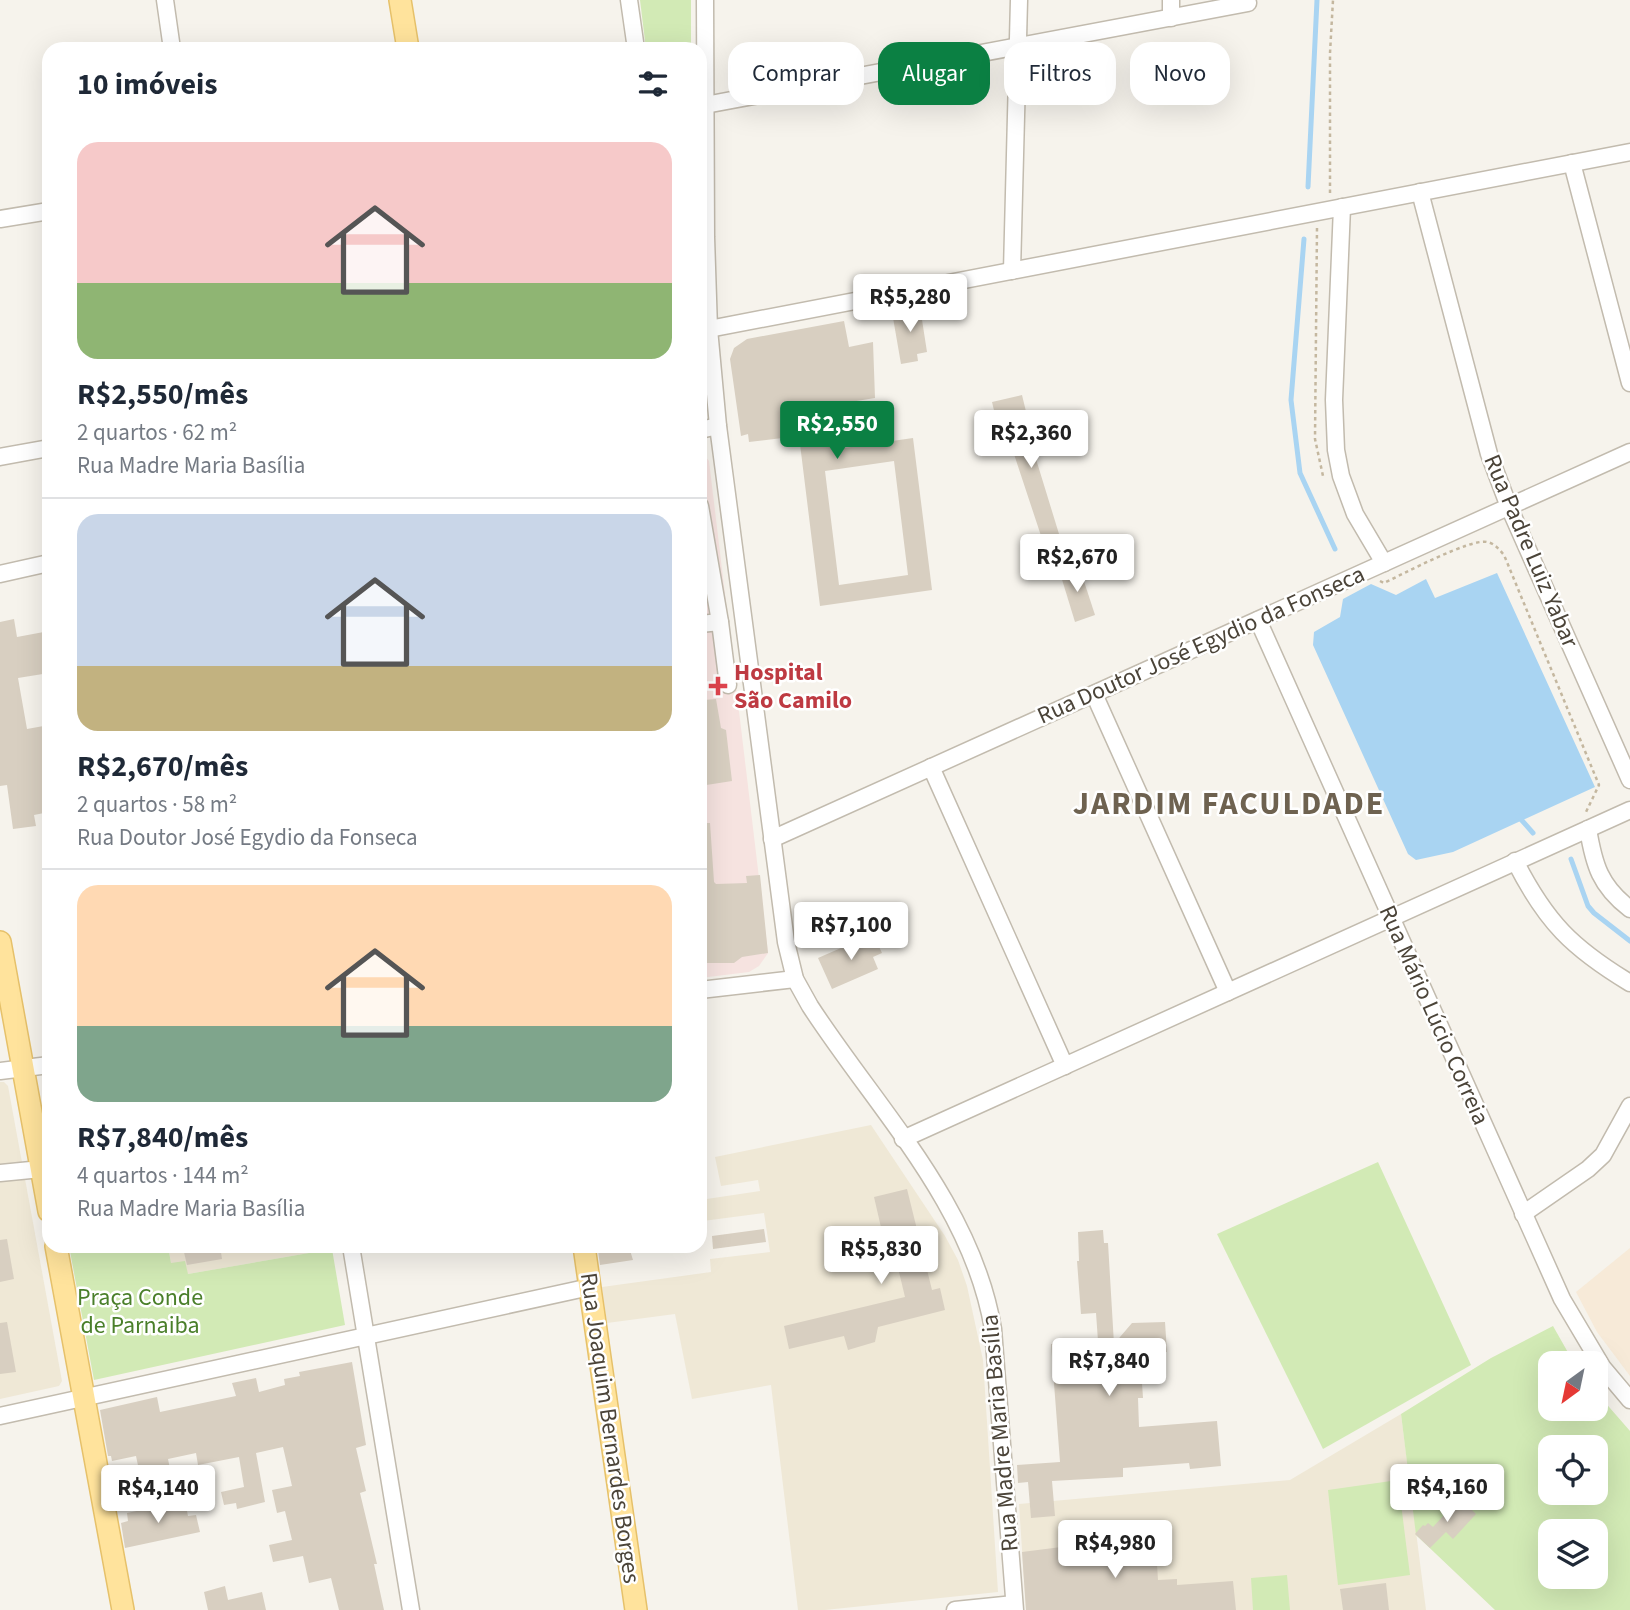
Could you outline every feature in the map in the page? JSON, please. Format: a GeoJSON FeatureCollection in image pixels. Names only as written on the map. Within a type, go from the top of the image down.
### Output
{"type":"FeatureCollection","features":[{"type":"Feature","properties":{"kind":"main road"},"geometry":{"type":"LineString","coordinates":[[400,0],[407,42]]}},
{"type":"Feature","properties":{"kind":"main road"},"geometry":{"type":"LineString","coordinates":[[0,942],[42,1174]]}},
{"type":"Feature","properties":{"kind":"main road"},"geometry":{"type":"LineString","coordinates":[[56,1253],[123,1610]]}},
{"type":"Feature","properties":{"kind":"main road","name":"Rua Joaquim Bernardes Borges"},"geometry":{"type":"LineString","coordinates":[[585,1253],[636,1610]]}},
{"type":"Feature","properties":{"kind":"street"},"geometry":{"type":"LineString","coordinates":[[164,0],[171,42]]}},
{"type":"Feature","properties":{"kind":"street"},"geometry":{"type":"LineString","coordinates":[[629,0],[635,42]]}},
{"type":"Feature","properties":{"kind":"street","name":"Rua Madre Maria Basília"},"geometry":{"type":"LineString","coordinates":[[704,42],[705,0]]}},
{"type":"Feature","properties":{"kind":"street"},"geometry":{"type":"LineString","coordinates":[[1018,0],[1018,42]]}},
{"type":"Feature","properties":{"kind":"street"},"geometry":{"type":"LineString","coordinates":[[1171,0],[1171,18]]}},
{"type":"Feature","properties":{"kind":"street"},"geometry":{"type":"LineString","coordinates":[[1044,42],[1248,4]]}},
{"type":"Feature","properties":{"kind":"street"},"geometry":{"type":"LineString","coordinates":[[707,105],[1004,50]]}},
{"type":"Feature","properties":{"kind":"street"},"geometry":{"type":"LineString","coordinates":[[1012,271],[1016,105]]}},
{"type":"Feature","properties":{"kind":"street"},"geometry":{"type":"LineString","coordinates":[[709,329],[1630,152]]}},
{"type":"Feature","properties":{"kind":"street"},"geometry":{"type":"LineString","coordinates":[[1572,163],[1630,383]]}},
{"type":"Feature","properties":{"kind":"street","name":"Rua Padre Luiz Yabar"},"geometry":{"type":"LineString","coordinates":[[1420,192],[1489,454],[1508,507],[1630,780]]}},
{"type":"Feature","properties":{"kind":"street"},"geometry":{"type":"LineString","coordinates":[[1342,207],[1334,400],[1336,450],[1341,476],[1355,514],[1384,563]]}},
{"type":"Feature","properties":{"kind":"street"},"geometry":{"type":"LineString","coordinates":[[0,219],[42,212]]}},
{"type":"Feature","properties":{"kind":"street","name":"Rua Madre Maria Basília"},"geometry":{"type":"LineString","coordinates":[[707,268],[709,329],[718,426],[783,929],[795,979],[832,1040],[952,1212],[969,1246],[988,1300],[993,1329],[1014,1607]]}},
{"type":"Feature","properties":{"kind":"street"},"geometry":{"type":"LineString","coordinates":[[707,428],[718,426]]}},
{"type":"Feature","properties":{"kind":"street"},"geometry":{"type":"LineString","coordinates":[[0,457],[42,449]]}},
{"type":"Feature","properties":{"kind":"street","name":"Rua Doutor José Egydio da Fonseca"},"geometry":{"type":"LineString","coordinates":[[772,839],[1630,452]]}},
{"type":"Feature","properties":{"kind":"street"},"geometry":{"type":"LineString","coordinates":[[707,547],[728,685]]}},
{"type":"Feature","properties":{"kind":"street"},"geometry":{"type":"LineString","coordinates":[[0,574],[42,565]]}},
{"type":"Feature","properties":{"kind":"street","name":"Rua Mário Lúcio Correia"},"geometry":{"type":"LineString","coordinates":[[1258,620],[1571,1316],[1603,1368],[1630,1400]]}},
{"type":"Feature","properties":{"kind":"street"},"geometry":{"type":"LineString","coordinates":[[707,623],[720,622]]}},
{"type":"Feature","properties":{"kind":"street"},"geometry":{"type":"LineString","coordinates":[[1094,694],[1228,992]]}},
{"type":"Feature","properties":{"kind":"street"},"geometry":{"type":"LineString","coordinates":[[931,767],[1065,1066]]}},
{"type":"Feature","properties":{"kind":"street"},"geometry":{"type":"LineString","coordinates":[[903,1139],[1630,810]]}},
{"type":"Feature","properties":{"kind":"street"},"geometry":{"type":"LineString","coordinates":[[1581,832],[1597,871],[1618,900],[1630,909]]}},
{"type":"Feature","properties":{"kind":"street"},"geometry":{"type":"LineString","coordinates":[[1515,861],[1533,896],[1552,923],[1573,945],[1630,983]]}},
{"type":"Feature","properties":{"kind":"street"},"geometry":{"type":"LineString","coordinates":[[707,989],[795,979]]}},
{"type":"Feature","properties":{"kind":"street"},"geometry":{"type":"LineString","coordinates":[[0,1070],[42,1066]]}},
{"type":"Feature","properties":{"kind":"street"},"geometry":{"type":"LineString","coordinates":[[1523,1214],[1588,1169],[1603,1155],[1630,1106]]}},
{"type":"Feature","properties":{"kind":"street"},"geometry":{"type":"LineString","coordinates":[[0,1173],[41,1169]]}},
{"type":"Feature","properties":{"kind":"street"},"geometry":{"type":"LineString","coordinates":[[352,1253],[411,1610]]}},
{"type":"Feature","properties":{"kind":"street"},"geometry":{"type":"LineString","coordinates":[[0,1416],[590,1287]]}},
{"type":"Feature","properties":{"kind":"street"},"geometry":{"type":"LineString","coordinates":[[955,1610],[1014,1607]]}},
{"type":"Feature","properties":{"kind":"path"},"geometry":{"type":"LineString","coordinates":[[1325,479],[1315,439],[1314,396],[1317,226],[1330,198],[1330,53],[1333,0]]}},
{"type":"Feature","properties":{"kind":"path"},"geometry":{"type":"LineString","coordinates":[[1367,570],[1375,579],[1384,583],[1472,543],[1489,542],[1498,547],[1504,555],[1600,785],[1581,832]]}},
{"type":"Feature","properties":{"kind":"shaded area","name":"Hospital São Camilo"},"geometry":{"type":"Polygon","coordinates":[[[707,459],[768,953],[759,966],[749,972],[707,977],[707,459]]]}},
{"type":"Feature","properties":{"kind":"shaded area"},"geometry":{"type":"Polygon","coordinates":[[[0,1082],[8,1086],[62,1381],[59,1386],[0,1399],[0,1082]]]}},
{"type":"Feature","properties":{"kind":"shaded area"},"geometry":{"type":"Polygon","coordinates":[[[871,1125],[945,1236],[958,1260],[967,1286],[983,1360],[998,1592],[825,1610],[798,1610],[771,1385],[692,1399],[675,1314],[607,1323],[602,1287],[711,1272],[710,1259],[770,1252],[764,1213],[707,1220],[707,1199],[760,1191],[758,1180],[721,1186],[715,1157],[871,1125]]]}},
{"type":"Feature","properties":{"kind":"shaded area"},"geometry":{"type":"Polygon","coordinates":[[[1630,1248],[1630,1376],[1597,1332],[1576,1292],[1630,1248]]]}},
{"type":"Feature","properties":{"kind":"shaded area"},"geometry":{"type":"Polygon","coordinates":[[[169,1253],[309,1253],[188,1274],[171,1263],[169,1253]]]}},
{"type":"Feature","properties":{"kind":"shaded area"},"geometry":{"type":"Polygon","coordinates":[[[1401,1414],[1426,1610],[1026,1610],[1019,1504],[1290,1480],[1401,1414]]]}},
{"type":"Feature","properties":{"kind":"green space"},"geometry":{"type":"Polygon","coordinates":[[[640,0],[691,0],[691,42],[645,42],[640,0]]]}},
{"type":"Feature","properties":{"kind":"green space"},"geometry":{"type":"Polygon","coordinates":[[[1378,1162],[1471,1365],[1323,1449],[1217,1234],[1378,1162]]]}},
{"type":"Feature","properties":{"kind":"green space","name":"Praça Conde de Parnaiba"},"geometry":{"type":"Polygon","coordinates":[[[70,1253],[169,1253],[171,1263],[185,1261],[188,1274],[309,1253],[333,1253],[345,1325],[94,1380],[70,1253]]]}},
{"type":"Feature","properties":{"kind":"green space"},"geometry":{"type":"Polygon","coordinates":[[[1553,1326],[1567,1351],[1538,1351],[1538,1421],[1608,1421],[1608,1406],[1630,1431],[1630,1610],[1495,1610],[1416,1535],[1401,1414],[1491,1358],[1553,1326]]]}},
{"type":"Feature","properties":{"kind":"green space"},"geometry":{"type":"Polygon","coordinates":[[[1398,1480],[1410,1575],[1338,1585],[1328,1490],[1398,1480]]]}},
{"type":"Feature","properties":{"kind":"green space"},"geometry":{"type":"Polygon","coordinates":[[[1287,1575],[1290,1610],[1253,1610],[1251,1578],[1287,1575]]]}},
{"type":"Feature","properties":{"kind":"water"},"geometry":{"type":"Polygon","coordinates":[[[1497,573],[1595,787],[1453,852],[1416,860],[1408,854],[1313,645],[1314,632],[1340,617],[1343,599],[1371,584],[1396,595],[1426,579],[1435,598],[1497,573]]]}},
{"type":"Feature","properties":{"kind":"building"},"geometry":{"type":"Polygon","coordinates":[[[920,307],[927,352],[917,354],[918,361],[901,364],[892,312],[920,307]]]}},
{"type":"Feature","properties":{"kind":"building"},"geometry":{"type":"Polygon","coordinates":[[[844,321],[849,347],[873,342],[875,398],[838,404],[844,448],[913,438],[932,590],[820,606],[799,436],[749,442],[748,434],[741,436],[730,359],[734,348],[747,339],[844,321]],[[894,461],[825,471],[839,585],[908,575],[894,461]]]}},
{"type":"Feature","properties":{"kind":"building"},"geometry":{"type":"Polygon","coordinates":[[[1022,395],[1031,432],[1049,425],[1053,438],[1032,446],[1067,560],[1051,566],[1004,424],[1002,421],[997,423],[992,402],[1022,395]]]}},
{"type":"Feature","properties":{"kind":"building"},"geometry":{"type":"Polygon","coordinates":[[[1079,566],[1095,615],[1075,622],[1060,573],[1079,566]]]}},
{"type":"Feature","properties":{"kind":"building"},"geometry":{"type":"Polygon","coordinates":[[[14,619],[17,637],[42,632],[42,674],[18,678],[27,729],[42,726],[42,813],[34,815],[36,826],[13,829],[7,785],[0,786],[0,622],[14,619]]]}},
{"type":"Feature","properties":{"kind":"building"},"geometry":{"type":"Polygon","coordinates":[[[716,699],[721,728],[726,730],[732,781],[707,785],[707,700],[716,699]]]}},
{"type":"Feature","properties":{"kind":"building"},"geometry":{"type":"Polygon","coordinates":[[[707,823],[710,823],[716,884],[747,883],[746,876],[760,875],[768,953],[742,957],[734,963],[707,963],[707,823]]]}},
{"type":"Feature","properties":{"kind":"building"},"geometry":{"type":"Polygon","coordinates":[[[873,934],[882,953],[873,957],[878,969],[832,989],[818,958],[873,934]]]}},
{"type":"Feature","properties":{"kind":"building"},"geometry":{"type":"Polygon","coordinates":[[[907,1189],[932,1290],[940,1288],[945,1310],[878,1327],[875,1342],[848,1350],[844,1336],[789,1349],[784,1326],[905,1297],[893,1247],[886,1249],[874,1197],[907,1189]]]}},
{"type":"Feature","properties":{"kind":"building"},"geometry":{"type":"Polygon","coordinates":[[[764,1229],[766,1242],[713,1249],[712,1236],[764,1229]]]}},
{"type":"Feature","properties":{"kind":"building"},"geometry":{"type":"Polygon","coordinates":[[[1103,1230],[1104,1243],[1108,1243],[1114,1344],[1132,1323],[1165,1322],[1167,1352],[1135,1355],[1136,1384],[1142,1383],[1143,1398],[1138,1398],[1139,1427],[1217,1421],[1221,1466],[1190,1469],[1189,1463],[1123,1468],[1123,1477],[1052,1481],[1055,1516],[1031,1518],[1028,1482],[1018,1483],[1017,1465],[1060,1462],[1051,1344],[1098,1341],[1096,1313],[1081,1314],[1078,1232],[1103,1230]]]}},
{"type":"Feature","properties":{"kind":"building"},"geometry":{"type":"Polygon","coordinates":[[[7,1239],[14,1279],[0,1282],[0,1240],[7,1239]]]}},
{"type":"Feature","properties":{"kind":"building"},"geometry":{"type":"Polygon","coordinates":[[[184,1253],[221,1253],[222,1259],[187,1265],[184,1253]]]}},
{"type":"Feature","properties":{"kind":"building"},"geometry":{"type":"Polygon","coordinates":[[[598,1253],[631,1253],[633,1260],[600,1265],[598,1253]]]}},
{"type":"Feature","properties":{"kind":"building"},"geometry":{"type":"Polygon","coordinates":[[[7,1322],[16,1372],[0,1374],[0,1323],[7,1322]]]}},
{"type":"Feature","properties":{"kind":"building"},"geometry":{"type":"Polygon","coordinates":[[[352,1362],[366,1445],[356,1448],[366,1491],[360,1493],[377,1564],[374,1564],[384,1610],[339,1610],[331,1578],[309,1583],[303,1556],[273,1562],[269,1545],[292,1540],[285,1511],[277,1513],[272,1490],[292,1486],[283,1447],[256,1453],[265,1502],[237,1509],[236,1503],[224,1505],[221,1492],[244,1487],[239,1457],[198,1465],[196,1453],[168,1459],[170,1469],[140,1475],[136,1456],[112,1461],[111,1456],[108,1456],[100,1410],[157,1397],[160,1412],[236,1396],[232,1383],[256,1378],[259,1392],[285,1385],[284,1379],[300,1376],[299,1372],[352,1362]]]}},
{"type":"Feature","properties":{"kind":"building"},"geometry":{"type":"Polygon","coordinates":[[[1460,1498],[1476,1514],[1453,1539],[1446,1532],[1430,1548],[1415,1534],[1428,1523],[1433,1527],[1460,1498]]]}},
{"type":"Feature","properties":{"kind":"building"},"geometry":{"type":"Polygon","coordinates":[[[185,1501],[188,1516],[196,1515],[200,1532],[125,1548],[121,1523],[128,1521],[127,1513],[185,1501]]]}},
{"type":"Feature","properties":{"kind":"building"},"geometry":{"type":"Polygon","coordinates":[[[1155,1532],[1158,1580],[1177,1579],[1177,1585],[1233,1581],[1236,1610],[1026,1610],[1022,1552],[1077,1545],[1079,1565],[1103,1563],[1101,1536],[1155,1532]]]}},
{"type":"Feature","properties":{"kind":"building"},"geometry":{"type":"Polygon","coordinates":[[[1386,1583],[1389,1610],[1343,1610],[1340,1589],[1386,1583]]]}},
{"type":"Feature","properties":{"kind":"building"},"geometry":{"type":"Polygon","coordinates":[[[225,1586],[228,1600],[262,1592],[266,1610],[208,1610],[204,1592],[225,1586]]]}},
{"type":"Feature","properties":{"kind":"waterway"},"geometry":{"type":"LineString","coordinates":[[1308,187],[1317,0]]}},
{"type":"Feature","properties":{"kind":"waterway"},"geometry":{"type":"LineString","coordinates":[[1304,239],[1291,400],[1300,473],[1335,549]]}},
{"type":"Feature","properties":{"kind":"waterway"},"geometry":{"type":"LineString","coordinates":[[1518,816],[1533,833]]}},
{"type":"Feature","properties":{"kind":"waterway"},"geometry":{"type":"LineString","coordinates":[[1571,859],[1588,906],[1630,941]]}},
{"type":"Feature","properties":{"kind":"place","name":"Hospital São Camilo"},"geometry":{"type":"Point","coordinates":[718,686]}},
{"type":"Feature","properties":{"kind":"district","name":"JARDIM FACULDADE"},"geometry":{"type":"Point","coordinates":[1229,804]}}]}
